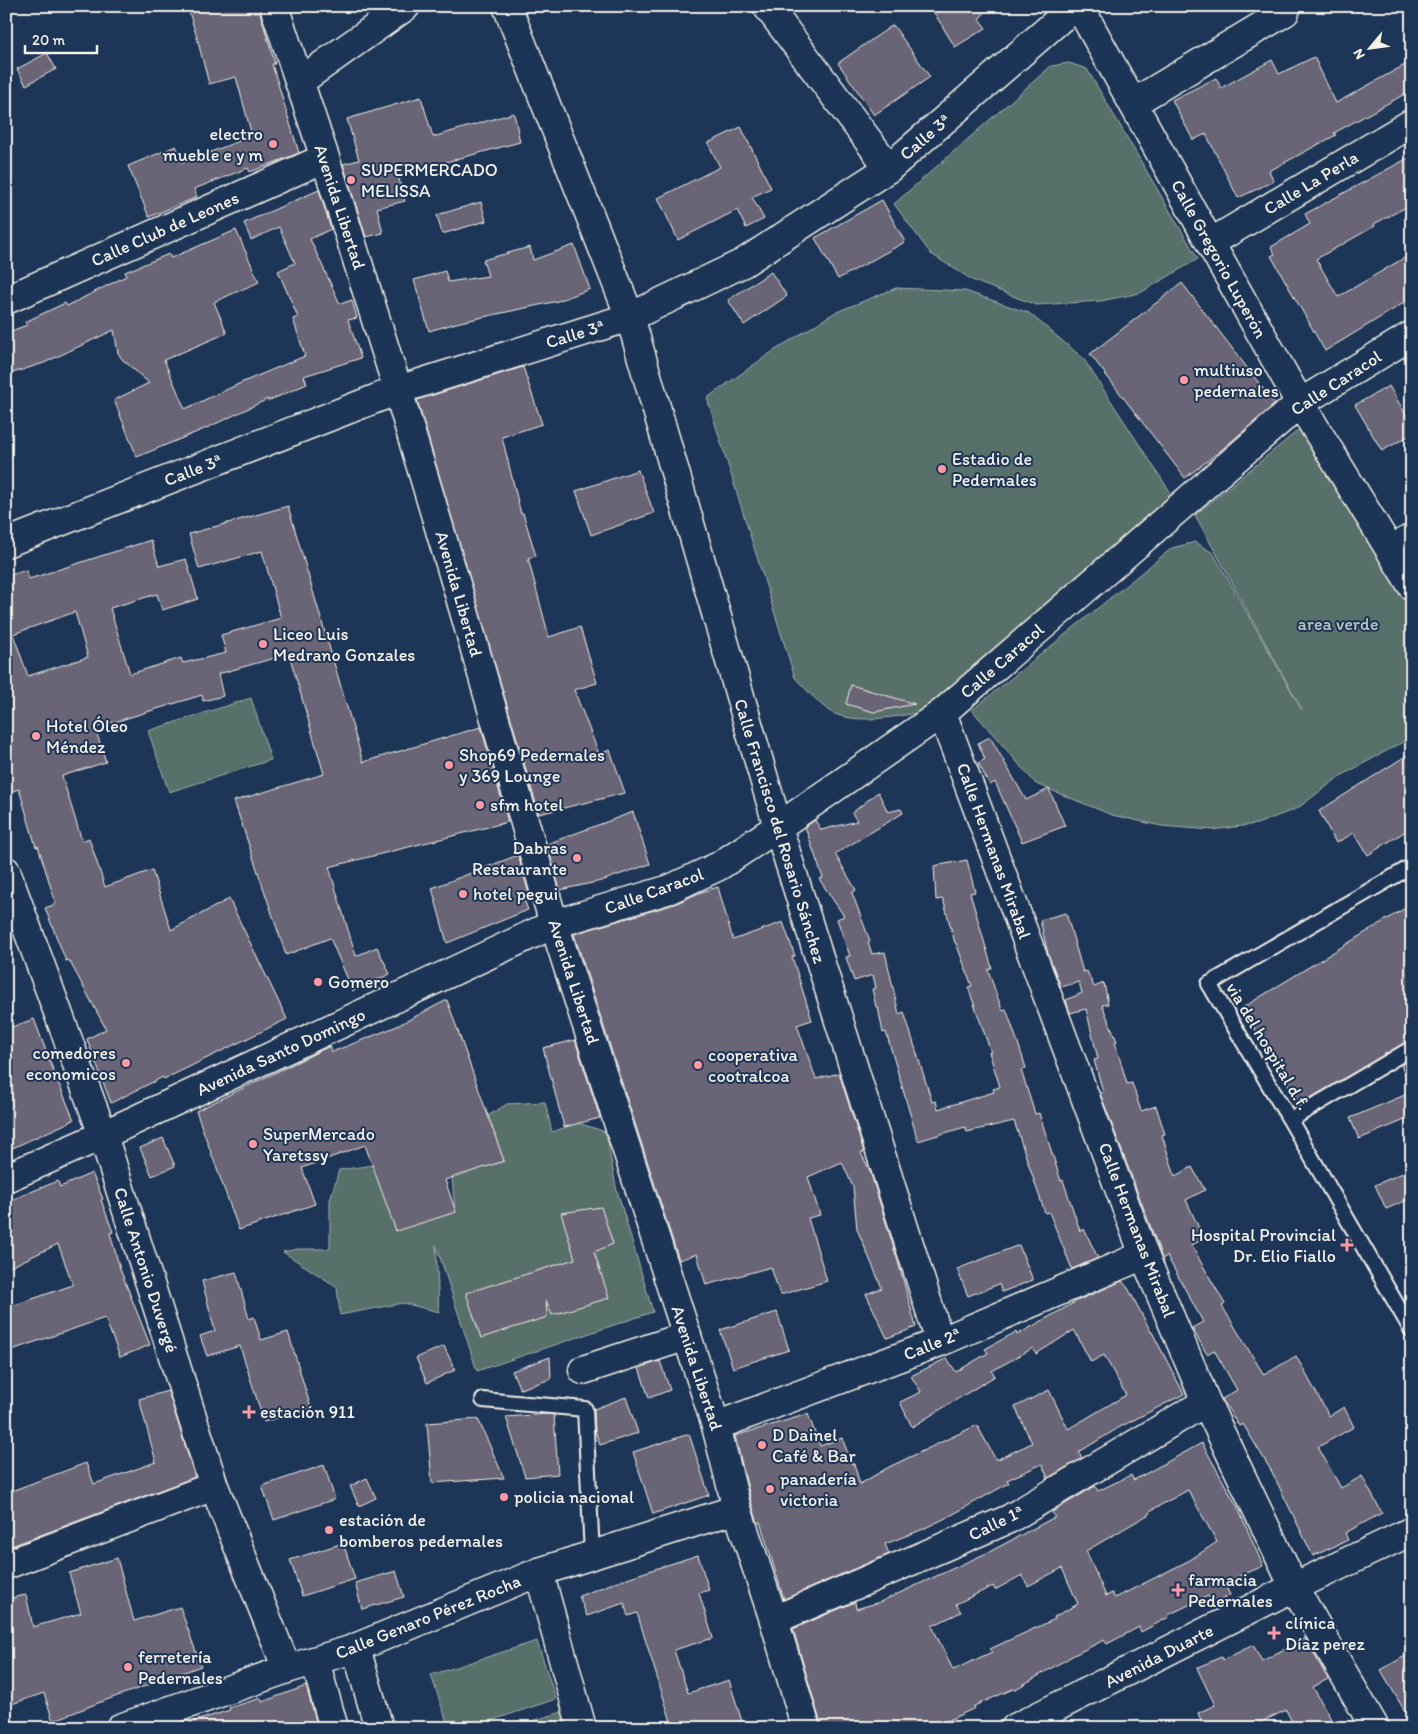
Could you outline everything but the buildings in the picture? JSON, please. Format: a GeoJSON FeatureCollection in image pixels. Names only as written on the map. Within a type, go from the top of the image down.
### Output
{"type":"FeatureCollection","features":[{"type":"Feature","properties":{"kind":"street","name":"Avenida Libertad"},"geometry":{"type":"LineString","coordinates":[[274,6],[325,158],[398,390],[554,924],[716,1426],[738,1510],[774,1620],[806,1728]]}},
{"type":"Feature","properties":{"kind":"street"},"geometry":{"type":"LineString","coordinates":[[299,82],[406,6]]}},
{"type":"Feature","properties":{"kind":"street","name":"Calle Francisco del Rosario Sánchez"},"geometry":{"type":"LineString","coordinates":[[507,6],[630,317],[778,828],[940,1342]]}},
{"type":"Feature","properties":{"kind":"street"},"geometry":{"type":"LineString","coordinates":[[767,6],[889,168]]}},
{"type":"Feature","properties":{"kind":"street","name":"Calle 3ª"},"geometry":{"type":"LineString","coordinates":[[6,543],[398,390],[630,317],[743,263],[889,168],[1060,19],[1078,6]]}},
{"type":"Feature","properties":{"kind":"street","name":"Calle Gregorio Luperón"},"geometry":{"type":"LineString","coordinates":[[1078,6],[1300,403],[1401,544],[1412,586]]}},
{"type":"Feature","properties":{"kind":"street"},"geometry":{"type":"LineString","coordinates":[[1133,103],[1285,12]]}},
{"type":"Feature","properties":{"kind":"street","name":"Calle La Perla"},"geometry":{"type":"LineString","coordinates":[[1210,243],[1412,123]]}},
{"type":"Feature","properties":{"kind":"street","name":"Calle Club de Leones"},"geometry":{"type":"LineString","coordinates":[[6,300],[325,158]]}},
{"type":"Feature","properties":{"kind":"street","name":"Calle Caracol"},"geometry":{"type":"LineString","coordinates":[[554,924],[670,889],[719,866],[778,828],[942,713],[1300,403],[1412,335]]}},
{"type":"Feature","properties":{"kind":"street","name":"Calle Hermanas Mirabal"},"geometry":{"type":"LineString","coordinates":[[942,713],[1144,1255],[1206,1402],[1294,1587],[1375,1728]]}},
{"type":"Feature","properties":{"kind":"street","name":"Calle Antonio Duvergé"},"geometry":{"type":"LineString","coordinates":[[6,871],[103,1135],[214,1486],[286,1669]]}},
{"type":"Feature","properties":{"kind":"street","name":"Avenida Santo Domingo"},"geometry":{"type":"LineString","coordinates":[[6,1178],[103,1135],[554,924]]}},
{"type":"Feature","properties":{"kind":"street","name":"Calle 2ª"},"geometry":{"type":"LineString","coordinates":[[716,1426],[940,1342],[1144,1255]]}},
{"type":"Feature","properties":{"kind":"street"},"geometry":{"type":"LineString","coordinates":[[583,1370],[687,1336]]}},
{"type":"Feature","properties":{"kind":"street","name":"Calle 1ª"},"geometry":{"type":"LineString","coordinates":[[774,1620],[1009,1520],[1206,1402]]}},
{"type":"Feature","properties":{"kind":"street"},"geometry":{"type":"LineString","coordinates":[[6,1565],[214,1486]]}},
{"type":"Feature","properties":{"kind":"street","name":"Calle Genaro Pérez Rocha"},"geometry":{"type":"LineString","coordinates":[[120,1728],[286,1669],[315,1662],[356,1648],[539,1572],[738,1510]]}},
{"type":"Feature","properties":{"kind":"street","name":"Avenida Duarte"},"geometry":{"type":"LineString","coordinates":[[1023,1726],[1294,1587],[1412,1531]]}},
{"type":"Feature","properties":{"kind":"street"},"geometry":{"type":"LineString","coordinates":[[539,1572],[582,1728]]}},
{"type":"Feature","properties":{"kind":"street"},"geometry":{"type":"LineString","coordinates":[[356,1648],[379,1728]]}},
{"type":"Feature","properties":{"kind":"street"},"geometry":{"type":"LineString","coordinates":[[315,1662],[334,1728]]}},
{"type":"Feature","properties":{"kind":"lane","name":"via del hospital d.f."},"geometry":{"type":"LineString","coordinates":[[1412,866],[1209,984],[1412,1331]]}},
{"type":"Feature","properties":{"kind":"lane"},"geometry":{"type":"LineString","coordinates":[[1290,1120],[1412,1048]]}},
{"type":"Feature","properties":{"kind":"lane"},"geometry":{"type":"LineString","coordinates":[[483,1400],[585,1408],[592,1555]]}},
{"type":"Feature","properties":{"kind":"green space"},"geometry":{"type":"Polygon","coordinates":[[[1069,63],[1087,69],[1198,259],[1140,293],[1101,301],[1036,305],[974,281],[931,254],[894,204],[1051,66],[1069,63]]]}},
{"type":"Feature","properties":{"kind":"green space","name":"Estadio de Pedernales"},"geometry":{"type":"Polygon","coordinates":[[[896,288],[965,291],[1029,313],[1083,358],[1178,504],[933,710],[894,717],[852,718],[840,716],[829,711],[795,678],[707,398],[772,352],[834,313],[896,288]]]}},
{"type":"Feature","properties":{"kind":"green space","name":"area verde"},"geometry":{"type":"Polygon","coordinates":[[[1307,423],[1412,604],[1412,737],[1339,777],[1298,808],[1257,824],[1212,830],[1161,826],[1112,815],[1036,784],[972,710],[1172,548],[1195,542],[1213,553],[1302,710],[1195,515],[1307,423]]]}},
{"type":"Feature","properties":{"kind":"green space"},"geometry":{"type":"Polygon","coordinates":[[[251,698],[271,760],[169,792],[148,731],[251,698]]]}},
{"type":"Feature","properties":{"kind":"green space"},"geometry":{"type":"Polygon","coordinates":[[[545,1102],[552,1132],[578,1123],[606,1132],[616,1187],[653,1312],[477,1371],[436,1245],[439,1312],[403,1303],[340,1315],[337,1287],[283,1252],[298,1249],[330,1249],[330,1200],[339,1170],[373,1165],[455,1212],[452,1177],[504,1161],[488,1116],[507,1104],[545,1102]]]}},
{"type":"Feature","properties":{"kind":"green space"},"geometry":{"type":"Polygon","coordinates":[[[537,1641],[556,1699],[469,1728],[449,1728],[431,1675],[537,1641]]]}},
{"type":"Feature","properties":{"kind":"green space"},"geometry":{"type":"Polygon","coordinates":[[[562,1712],[566,1728],[509,1728],[562,1712]]]}},
{"type":"Feature","properties":{"kind":"place","name":"electro mueble e y m"},"geometry":{"type":"Point","coordinates":[273,144]}},
{"type":"Feature","properties":{"kind":"place","name":"SUPERMERCADO MELISSA"},"geometry":{"type":"Point","coordinates":[351,180]}},
{"type":"Feature","properties":{"kind":"place","name":"multiuso pedernales"},"geometry":{"type":"Point","coordinates":[1184,380]}},
{"type":"Feature","properties":{"kind":"place","name":"Estadio de Pedernales"},"geometry":{"type":"Point","coordinates":[942,469]}},
{"type":"Feature","properties":{"kind":"place","name":"Liceo Luis Medrano Gonzales"},"geometry":{"type":"Point","coordinates":[263,644]}},
{"type":"Feature","properties":{"kind":"place","name":"Hotel Óleo Méndez"},"geometry":{"type":"Point","coordinates":[36,736]}},
{"type":"Feature","properties":{"kind":"place","name":"Shop69 Pedernales y 369 Lounge"},"geometry":{"type":"Point","coordinates":[449,765]}},
{"type":"Feature","properties":{"kind":"place","name":"sfm hotel"},"geometry":{"type":"Point","coordinates":[480,805]}},
{"type":"Feature","properties":{"kind":"place","name":"Dabras Restaurante"},"geometry":{"type":"Point","coordinates":[577,858]}},
{"type":"Feature","properties":{"kind":"place","name":"hotel pegui"},"geometry":{"type":"Point","coordinates":[463,894]}},
{"type":"Feature","properties":{"kind":"place","name":"Gomero"},"geometry":{"type":"Point","coordinates":[318,982]}},
{"type":"Feature","properties":{"kind":"place","name":"comedores economicos"},"geometry":{"type":"Point","coordinates":[126,1063]}},
{"type":"Feature","properties":{"kind":"place","name":"cooperativa cootralcoa"},"geometry":{"type":"Point","coordinates":[698,1065]}},
{"type":"Feature","properties":{"kind":"place","name":"SuperMercado Yaretssy"},"geometry":{"type":"Point","coordinates":[253,1144]}},
{"type":"Feature","properties":{"kind":"place","name":"Hospital Provincial Dr. Elio Fiallo"},"geometry":{"type":"Point","coordinates":[1347,1245]}},
{"type":"Feature","properties":{"kind":"place","name":"estación 911"},"geometry":{"type":"Point","coordinates":[249,1412]}},
{"type":"Feature","properties":{"kind":"place","name":"D Dainel Café & Bar"},"geometry":{"type":"Point","coordinates":[762,1445]}},
{"type":"Feature","properties":{"kind":"place","name":"panadería victoria"},"geometry":{"type":"Point","coordinates":[770,1489]}},
{"type":"Feature","properties":{"kind":"place","name":"policia nacional"},"geometry":{"type":"Point","coordinates":[504,1497]}},
{"type":"Feature","properties":{"kind":"place","name":"estación de bomberos pedernales"},"geometry":{"type":"Point","coordinates":[329,1530]}},
{"type":"Feature","properties":{"kind":"place","name":"farmacia Pedernales"},"geometry":{"type":"Point","coordinates":[1178,1590]}},
{"type":"Feature","properties":{"kind":"place","name":"clínica Díaz perez"},"geometry":{"type":"Point","coordinates":[1274,1633]}},
{"type":"Feature","properties":{"kind":"place","name":"ferretería Pedernales"},"geometry":{"type":"Point","coordinates":[128,1667]}}]}
